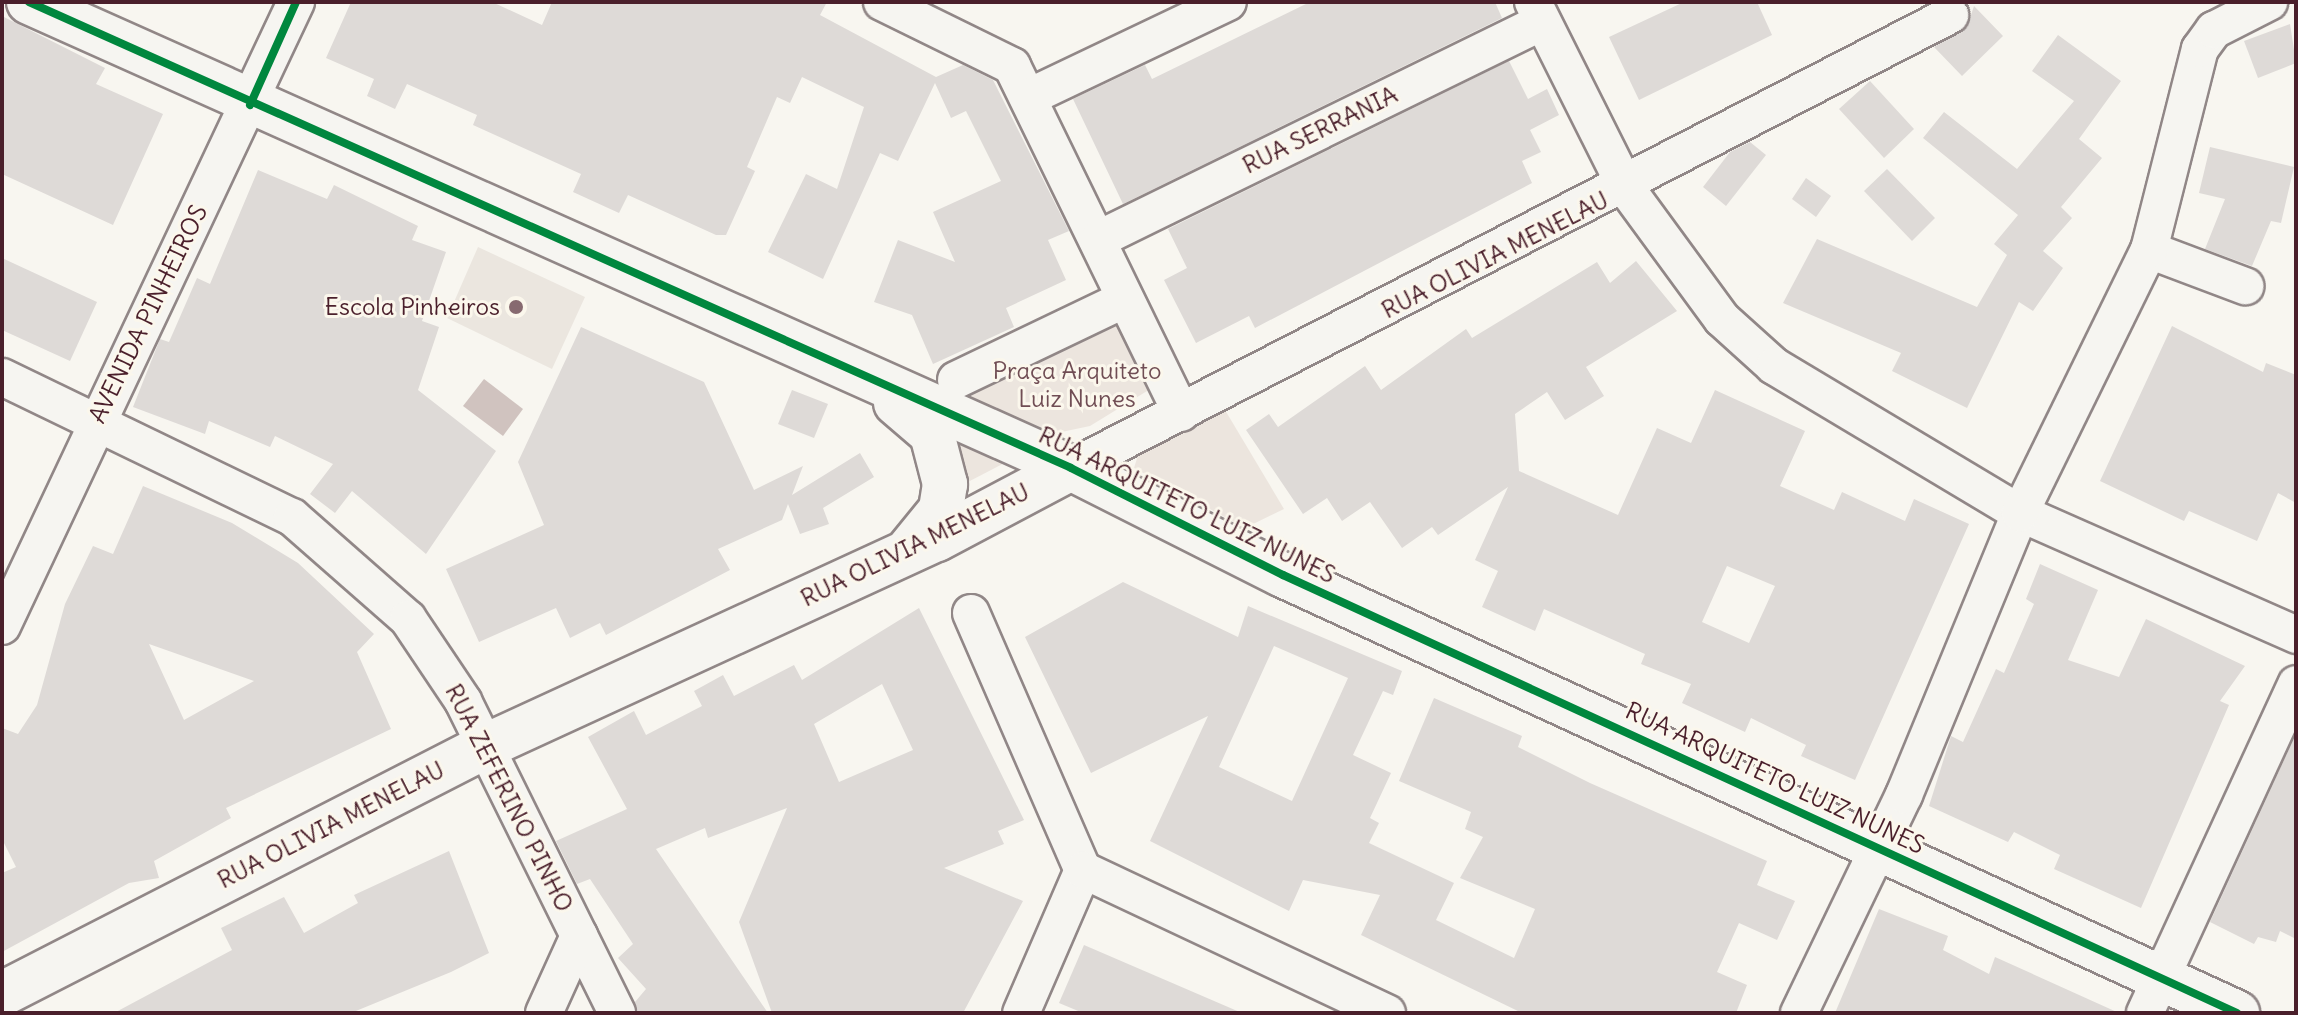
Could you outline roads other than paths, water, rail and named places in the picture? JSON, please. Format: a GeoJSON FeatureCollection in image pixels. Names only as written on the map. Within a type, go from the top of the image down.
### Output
{"type":"FeatureCollection","features":[{"type":"Feature","properties":{"kind":"main road","name":"RUA ARQUITETO LUIZ NUNES"},"geometry":{"type":"LineString","coordinates":[[29,2],[250,105],[864,380],[1071,468],[1297,582],[1879,847],[2154,995],[2237,1013]]}},
{"type":"Feature","properties":{"kind":"main road"},"geometry":{"type":"LineString","coordinates":[[864,380],[915,416],[941,454],[941,510],[906,553]]}},
{"type":"Feature","properties":{"kind":"main road","name":"RUA OLIVIA MENELAU"},"geometry":{"type":"LineString","coordinates":[[2,994],[486,746],[906,553],[1071,468]]}},
{"type":"Feature","properties":{"kind":"street","name":"AVENIDA PINHEIROS"},"geometry":{"type":"LineString","coordinates":[[2,626],[95,421],[250,105],[296,2]]}},
{"type":"Feature","properties":{"kind":"street"},"geometry":{"type":"LineString","coordinates":[[882,2],[995,54],[1031,96],[1181,413]]}},
{"type":"Feature","properties":{"kind":"street"},"geometry":{"type":"LineString","coordinates":[[1031,96],[1228,2]]}},
{"type":"Feature","properties":{"kind":"street"},"geometry":{"type":"LineString","coordinates":[[1799,1013],[1879,847],[2020,513],[2149,250],[2200,49],[2214,30],[2269,2]]}},
{"type":"Feature","properties":{"kind":"street"},"geometry":{"type":"LineString","coordinates":[[1537,12],[1626,188],[1722,319],[1774,366],[2020,513],[2296,635]]}},
{"type":"Feature","properties":{"kind":"street","name":"RUA SERRANIA"},"geometry":{"type":"LineString","coordinates":[[1099,239],[1537,12]]}},
{"type":"Feature","properties":{"kind":"street","name":"RUA OLIVIA MENELAU"},"geometry":{"type":"LineString","coordinates":[[1071,468],[1626,188],[1950,15]]}},
{"type":"Feature","properties":{"kind":"street"},"geometry":{"type":"LineString","coordinates":[[2149,250],[2245,286]]}},
{"type":"Feature","properties":{"kind":"street"},"geometry":{"type":"LineString","coordinates":[[956,380],[1125,299]]}},
{"type":"Feature","properties":{"kind":"street","name":"RUA ZEFERINO PINHO"},"geometry":{"type":"LineString","coordinates":[[2,377],[292,517],[363,574],[408,619],[486,746],[617,1013]]}},
{"type":"Feature","properties":{"kind":"street"},"geometry":{"type":"LineString","coordinates":[[971,613],[1083,870],[1387,1013]]}},
{"type":"Feature","properties":{"kind":"street"},"geometry":{"type":"LineString","coordinates":[[2154,995],[2296,684]]}},
{"type":"Feature","properties":{"kind":"street"},"geometry":{"type":"LineString","coordinates":[[1021,1013],[1083,870]]}},
{"type":"Feature","properties":{"kind":"street"},"geometry":{"type":"LineString","coordinates":[[544,1013],[579,936]]}},
{"type":"Feature","properties":{"kind":"place","name":"Escola Pinheiros"},"geometry":{"type":"Point","coordinates":[516,307]}},
{"type":"Feature","properties":{"kind":"park label","name":"Praça Arquiteto Luiz Nunes"},"geometry":{"type":"Point","coordinates":[1077,385]}}]}
